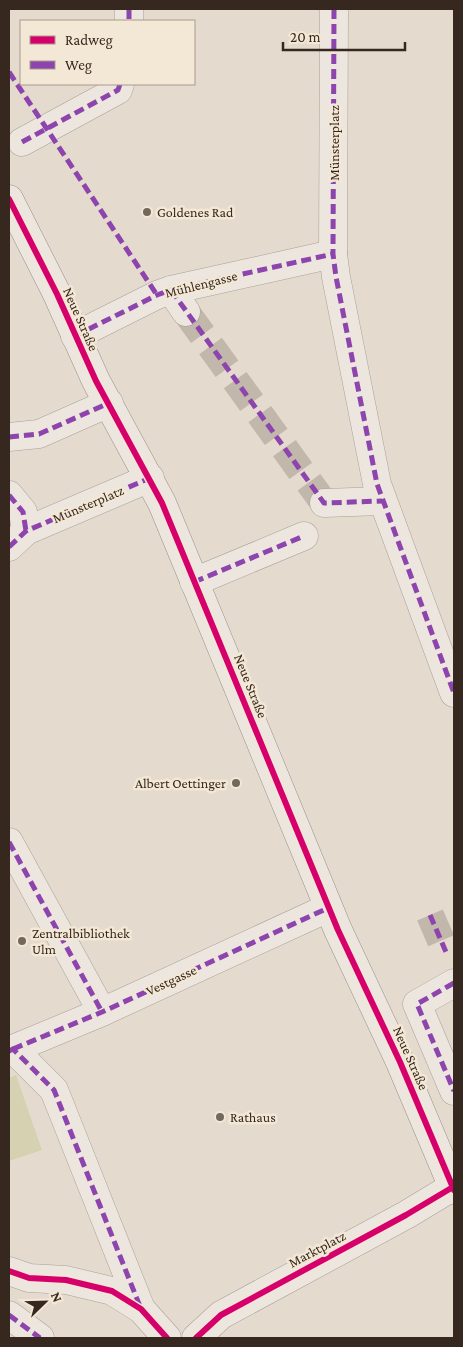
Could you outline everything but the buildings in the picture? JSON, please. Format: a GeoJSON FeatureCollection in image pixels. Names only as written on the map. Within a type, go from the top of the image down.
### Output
{"type":"FeatureCollection","features":[{"type":"Feature","properties":{"kind":"street","name":"Münsterplatz"},"geometry":{"type":"LineString","coordinates":[[334,9],[335,266]]}},
{"type":"Feature","properties":{"kind":"street"},"geometry":{"type":"LineString","coordinates":[[22,142],[118,90],[120,85]]}},
{"type":"Feature","properties":{"kind":"street","name":"Neue Straße"},"geometry":{"type":"LineString","coordinates":[[9,199],[75,336],[150,478],[328,908],[400,1062],[454,1188]]}},
{"type":"Feature","properties":{"kind":"street","name":"Mühlengasse"},"geometry":{"type":"LineString","coordinates":[[75,336],[157,295],[179,301],[335,266]]}},
{"type":"Feature","properties":{"kind":"street"},"geometry":{"type":"LineString","coordinates":[[335,266],[382,501],[454,693]]}},
{"type":"Feature","properties":{"kind":"street"},"geometry":{"type":"LineString","coordinates":[[9,437],[39,434],[109,403]]}},
{"type":"Feature","properties":{"kind":"street","name":"Münsterplatz"},"geometry":{"type":"LineString","coordinates":[[18,539],[150,478]]}},
{"type":"Feature","properties":{"kind":"street"},"geometry":{"type":"LineString","coordinates":[[9,495],[23,512],[18,539]]}},
{"type":"Feature","properties":{"kind":"street"},"geometry":{"type":"LineString","coordinates":[[324,503],[382,501]]}},
{"type":"Feature","properties":{"kind":"street"},"geometry":{"type":"LineString","coordinates":[[194,582],[304,536]]}},
{"type":"Feature","properties":{"kind":"street"},"geometry":{"type":"LineString","coordinates":[[9,842],[102,1012]]}},
{"type":"Feature","properties":{"kind":"street","name":"Vestgasse"},"geometry":{"type":"LineString","coordinates":[[141,1309],[54,1090],[11,1050],[102,1012],[328,908]]}},
{"type":"Feature","properties":{"kind":"street"},"geometry":{"type":"LineString","coordinates":[[454,983],[417,1004],[454,1091]]}},
{"type":"Feature","properties":{"kind":"street","name":"Marktplatz"},"geometry":{"type":"LineString","coordinates":[[196,1338],[221,1315],[406,1216],[454,1188]]}},
{"type":"Feature","properties":{"kind":"street"},"geometry":{"type":"LineString","coordinates":[[9,1271],[29,1278],[66,1280],[112,1291],[141,1309],[167,1338]]}},
{"type":"Feature","properties":{"kind":"street"},"geometry":{"type":"LineString","coordinates":[[9,1315],[40,1338]]}},
{"type":"Feature","properties":{"kind":"shaded area"},"geometry":{"type":"Polygon","coordinates":[[[16,1075],[42,1150],[9,1161],[9,1078],[16,1075]]]}},
{"type":"Feature","properties":{"kind":"tunnel"},"geometry":{"type":"LineString","coordinates":[[186,312],[324,503]]}},
{"type":"Feature","properties":{"kind":"tunnel"},"geometry":{"type":"LineString","coordinates":[[430,915],[446,952]]}},
{"type":"Feature","properties":{"kind":"marked path"},"geometry":{"type":"LineString","coordinates":[[129,9],[129,20]]}},
{"type":"Feature","properties":{"kind":"marked path"},"geometry":{"type":"LineString","coordinates":[[334,9],[333,254],[336,277],[377,484],[454,693]]}},
{"type":"Feature","properties":{"kind":"marked path"},"geometry":{"type":"LineString","coordinates":[[9,72],[157,295]]}},
{"type":"Feature","properties":{"kind":"marked path"},"geometry":{"type":"LineString","coordinates":[[22,142],[118,90],[120,85]]}},
{"type":"Feature","properties":{"kind":"marked path"},"geometry":{"type":"LineString","coordinates":[[75,336],[157,295],[171,290],[333,254]]}},
{"type":"Feature","properties":{"kind":"marked path"},"geometry":{"type":"LineString","coordinates":[[171,290],[324,503],[382,501]]}},
{"type":"Feature","properties":{"kind":"marked path"},"geometry":{"type":"LineString","coordinates":[[9,437],[39,434],[109,403]]}},
{"type":"Feature","properties":{"kind":"marked path"},"geometry":{"type":"LineString","coordinates":[[9,547],[26,531],[150,478]]}},
{"type":"Feature","properties":{"kind":"marked path"},"geometry":{"type":"LineString","coordinates":[[9,495],[23,512],[26,531]]}},
{"type":"Feature","properties":{"kind":"marked path"},"geometry":{"type":"LineString","coordinates":[[194,582],[304,536]]}},
{"type":"Feature","properties":{"kind":"marked path"},"geometry":{"type":"LineString","coordinates":[[9,842],[102,1012]]}},
{"type":"Feature","properties":{"kind":"marked path"},"geometry":{"type":"LineString","coordinates":[[13,1049],[102,1012],[328,908]]}},
{"type":"Feature","properties":{"kind":"marked path"},"geometry":{"type":"LineString","coordinates":[[430,915],[446,952]]}},
{"type":"Feature","properties":{"kind":"marked path"},"geometry":{"type":"LineString","coordinates":[[454,983],[417,1004],[454,1091]]}},
{"type":"Feature","properties":{"kind":"marked path"},"geometry":{"type":"LineString","coordinates":[[9,1051],[13,1049],[54,1090],[141,1309]]}},
{"type":"Feature","properties":{"kind":"marked path"},"geometry":{"type":"LineString","coordinates":[[9,1315],[40,1338]]}},
{"type":"Feature","properties":{"kind":"cycle path"},"geometry":{"type":"LineString","coordinates":[[9,199],[57,294],[96,381],[162,503],[338,930],[400,1062],[454,1190]]}},
{"type":"Feature","properties":{"kind":"cycle path"},"geometry":{"type":"LineString","coordinates":[[196,1338],[221,1315],[406,1215],[453,1187]]}},
{"type":"Feature","properties":{"kind":"cycle path"},"geometry":{"type":"LineString","coordinates":[[9,1271],[29,1278],[66,1280],[112,1291],[141,1309],[167,1338]]}},
{"type":"Feature","properties":{"kind":"place","name":"Goldenes Rad"},"geometry":{"type":"Point","coordinates":[147,212]}},
{"type":"Feature","properties":{"kind":"place","name":"Albert Oettinger"},"geometry":{"type":"Point","coordinates":[236,783]}},
{"type":"Feature","properties":{"kind":"place","name":"Zentralbibliothek Ulm"},"geometry":{"type":"Point","coordinates":[22,941]}},
{"type":"Feature","properties":{"kind":"place","name":"Rathaus"},"geometry":{"type":"Point","coordinates":[220,1117]}}]}
